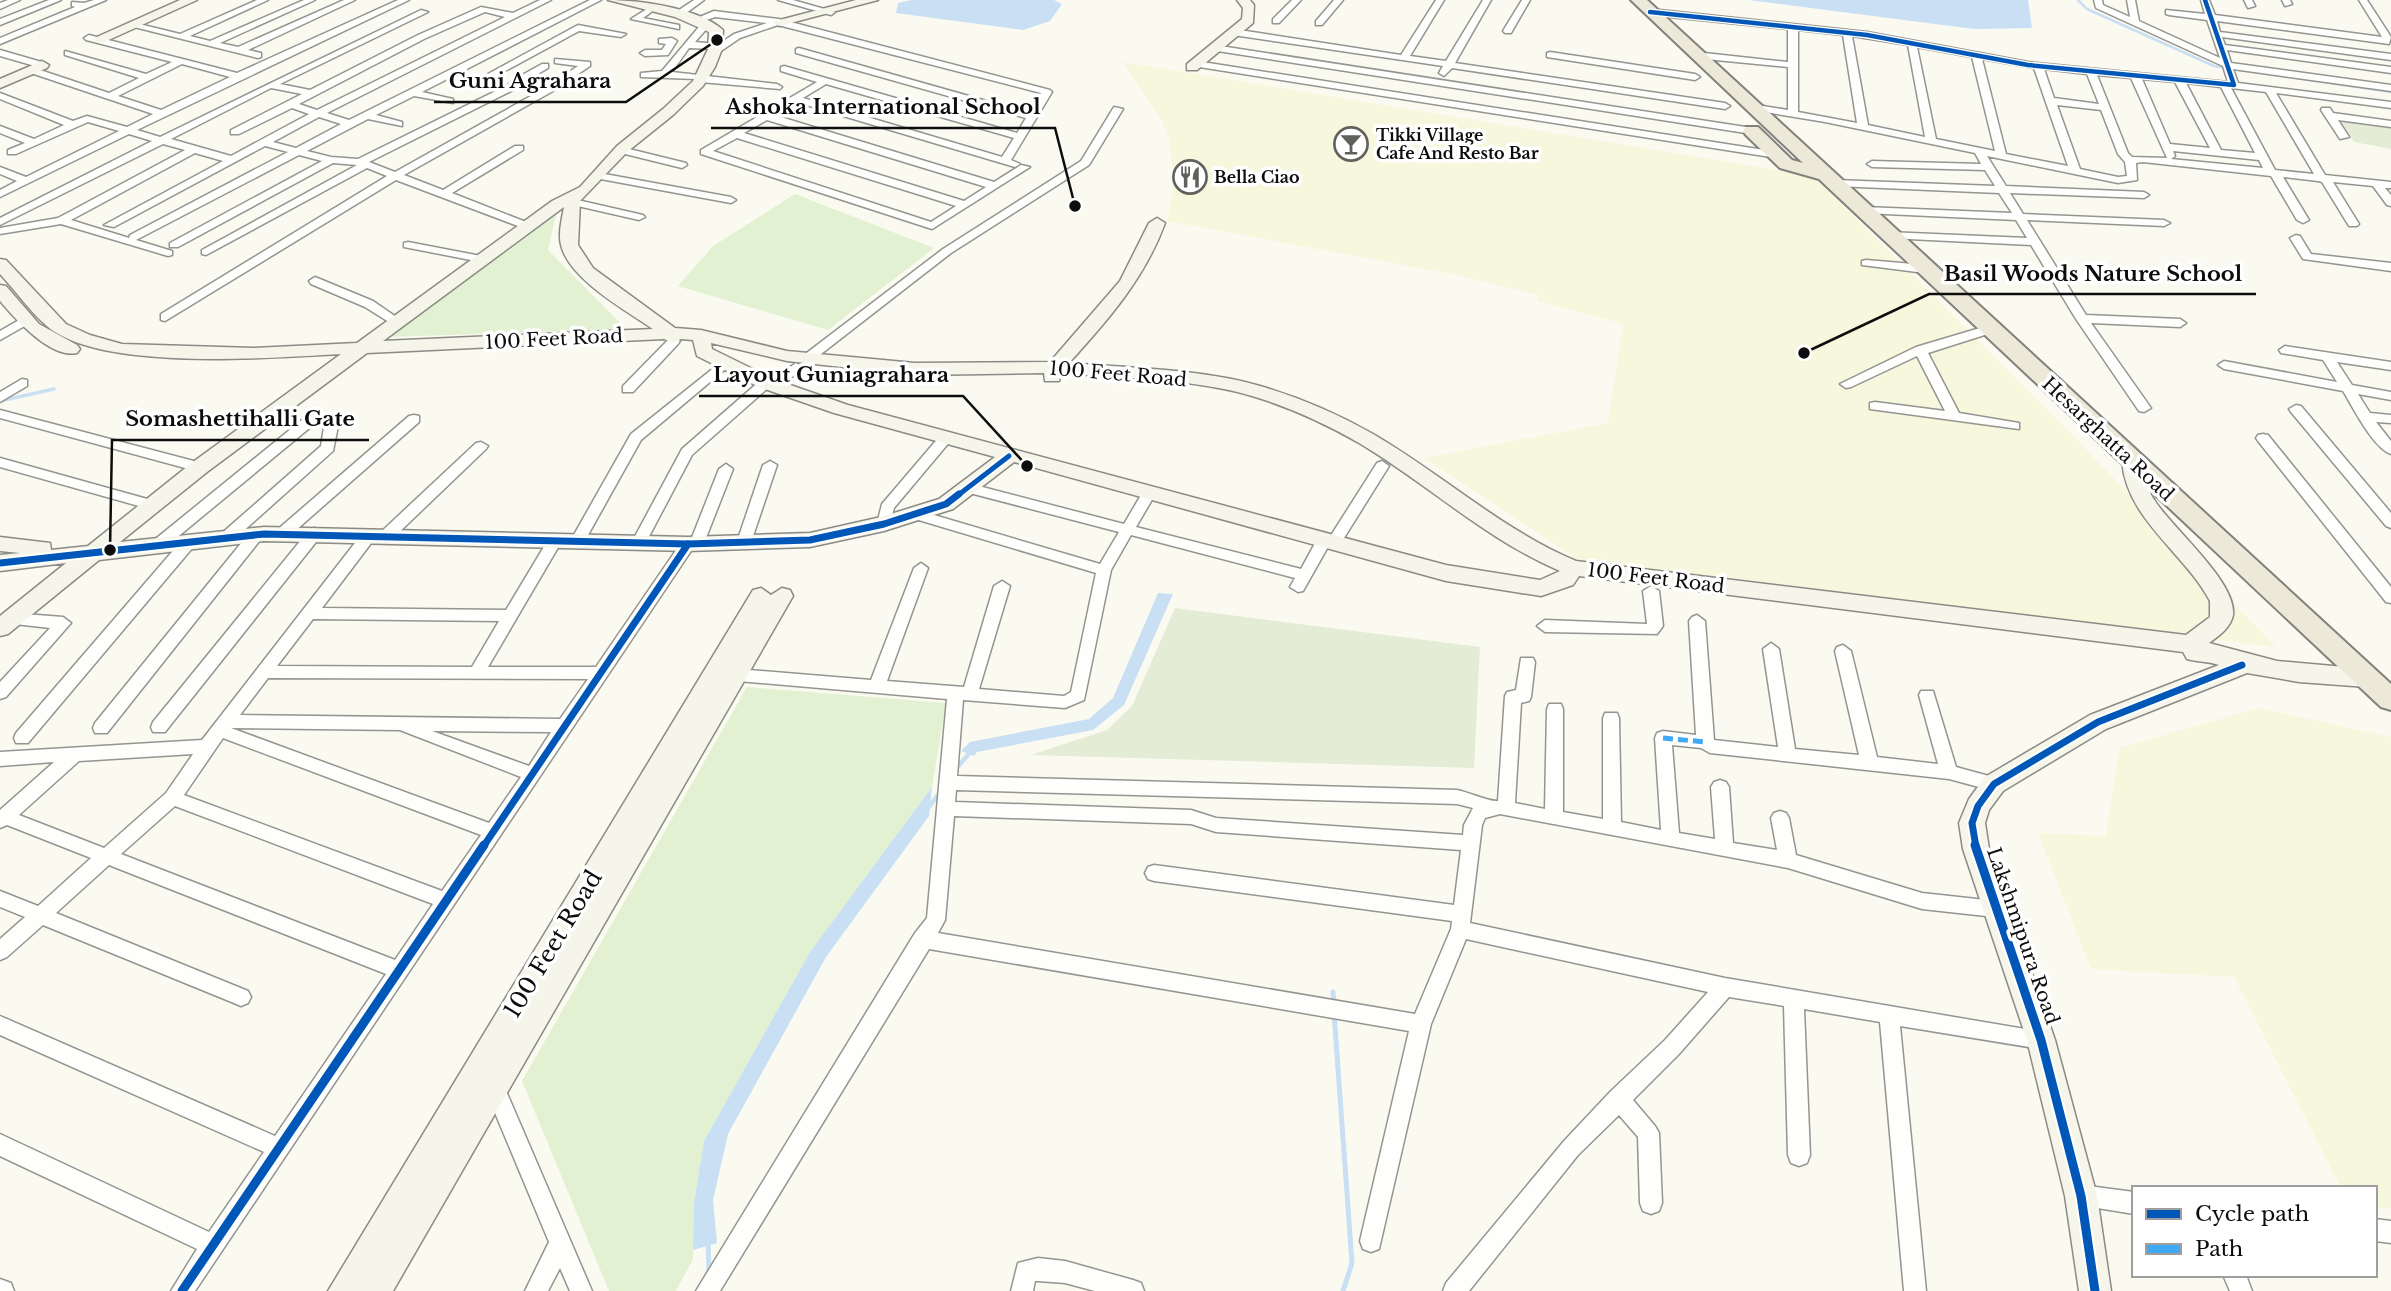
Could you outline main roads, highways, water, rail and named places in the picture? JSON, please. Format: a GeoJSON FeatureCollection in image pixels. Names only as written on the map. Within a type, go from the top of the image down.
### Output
{"type":"FeatureCollection","features":[{"type":"Feature","properties":{"kind":"main road"},"geometry":{"type":"LineString","coordinates":[[178,0],[93,39],[191,0]]}},
{"type":"Feature","properties":{"kind":"main road"},"geometry":{"type":"LineString","coordinates":[[614,0],[640,5],[677,20],[708,16],[716,30],[715,49],[701,77],[662,120],[621,150],[573,202],[568,235],[576,261],[606,288],[673,337]]}},
{"type":"Feature","properties":{"kind":"main road"},"geometry":{"type":"LineString","coordinates":[[1194,66],[1249,16],[1243,0]]}},
{"type":"Feature","properties":{"kind":"main road"},"geometry":{"type":"LineString","coordinates":[[779,22],[831,12],[862,1]]}},
{"type":"Feature","properties":{"kind":"main road","name":"Hesarghatta Road"},"geometry":{"type":"LineString","coordinates":[[1638,7],[1831,179],[1888,235],[2389,696]]}},
{"type":"Feature","properties":{"kind":"main road","name":"Hesarghatta Road"},"geometry":{"type":"LineString","coordinates":[[1638,7],[1695,77],[1777,155],[1786,163],[1831,179]]}},
{"type":"Feature","properties":{"kind":"main road"},"geometry":{"type":"LineString","coordinates":[[0,78],[35,66],[0,84]]}},
{"type":"Feature","properties":{"kind":"main road"},"geometry":{"type":"LineString","coordinates":[[4,623],[200,467],[396,321],[558,204],[573,202]]}},
{"type":"Feature","properties":{"kind":"main road","name":"100 Feet Road"},"geometry":{"type":"LineString","coordinates":[[0,264],[51,321],[71,334],[110,347],[254,353],[353,353]]}},
{"type":"Feature","properties":{"kind":"main road","name":"100 Feet Road"},"geometry":{"type":"LineString","coordinates":[[0,290],[26,320],[55,342],[110,359],[247,363],[353,353],[673,337],[701,340],[802,363],[912,379],[1053,372],[1174,377],[1254,390],[1310,411],[1366,439],[1569,574],[2201,653],[2242,664],[2367,678]]}},
{"type":"Feature","properties":{"kind":"main road"},"geometry":{"type":"LineString","coordinates":[[0,563],[256,535],[316,533],[693,544],[810,540],[884,524],[946,504],[1009,456],[841,409],[770,384],[703,352],[701,340]]}},
{"type":"Feature","properties":{"kind":"main road","name":"100 Feet Road"},"geometry":{"type":"LineString","coordinates":[[1053,372],[1247,400],[1300,420],[1354,447],[1525,564],[1651,591],[2201,653]]}},
{"type":"Feature","properties":{"kind":"main road"},"geometry":{"type":"LineString","coordinates":[[2132,461],[2130,474],[2147,508],[2207,578],[2222,604],[2223,615],[2201,653]]}},
{"type":"Feature","properties":{"kind":"main road"},"geometry":{"type":"LineString","coordinates":[[0,544],[94,552]]}},
{"type":"Feature","properties":{"kind":"main road","name":"100 Feet Road"},"geometry":{"type":"LineString","coordinates":[[375,1291],[495,1087],[771,596]]}},
{"type":"Feature","properties":{"kind":"main road","name":"Lakshmipura Road"},"geometry":{"type":"LineString","coordinates":[[2095,1291],[2081,1196],[2041,1040],[1995,909],[1976,849],[1972,823],[1978,806],[1994,784],[2098,722],[2242,664]]}},
{"type":"Feature","properties":{"kind":"main road","name":"100 Feet Road"},"geometry":{"type":"LineString","coordinates":[[344,1291],[483,1060],[726,673]]}},
{"type":"Feature","properties":{"kind":"water"},"geometry":{"type":"Polygon","coordinates":[[[912,0],[1054,0],[1062,4],[1050,21],[1023,30],[896,13],[898,3],[912,0]]]}},
{"type":"Feature","properties":{"kind":"water"},"geometry":{"type":"Polygon","coordinates":[[[1749,0],[2028,0],[2032,28],[1974,29],[1749,0]]]}},
{"type":"Feature","properties":{"kind":"water"},"geometry":{"type":"Polygon","coordinates":[[[1158,593],[1173,594],[1124,705],[1093,730],[977,752],[974,756],[961,751],[970,742],[1089,719],[1113,698],[1158,593]]]}},
{"type":"Feature","properties":{"kind":"water"},"geometry":{"type":"Polygon","coordinates":[[[932,787],[929,816],[826,957],[728,1134],[713,1200],[717,1243],[693,1250],[694,1203],[704,1141],[810,952],[932,787]]]}},
{"type":"Feature","properties":{"kind":"waterway"},"geometry":{"type":"LineString","coordinates":[[2078,0],[2087,9],[2214,66],[2391,92]]}},
{"type":"Feature","properties":{"kind":"waterway"},"geometry":{"type":"LineString","coordinates":[[0,401],[54,389]]}},
{"type":"Feature","properties":{"kind":"waterway"},"geometry":{"type":"LineString","coordinates":[[955,770],[972,750]]}},
{"type":"Feature","properties":{"kind":"waterway"},"geometry":{"type":"LineString","coordinates":[[927,810],[940,792]]}},
{"type":"Feature","properties":{"kind":"waterway"},"geometry":{"type":"LineString","coordinates":[[1333,992],[1334,1005]]}},
{"type":"Feature","properties":{"kind":"waterway"},"geometry":{"type":"LineString","coordinates":[[1334,1013],[1352,1263],[1343,1291]]}},
{"type":"Feature","properties":{"kind":"waterway"},"geometry":{"type":"LineString","coordinates":[[708,1239],[709,1273]]}},
{"type":"Feature","properties":{"kind":"place","name":"Guni Agrahara"},"geometry":{"type":"Point","coordinates":[717,40]}},
{"type":"Feature","properties":{"kind":"place","name":"Tikki Village Cafe And Resto Bar"},"geometry":{"type":"Point","coordinates":[1351,144]}},
{"type":"Feature","properties":{"kind":"place","name":"Bella Ciao"},"geometry":{"type":"Point","coordinates":[1190,177]}},
{"type":"Feature","properties":{"kind":"place","name":"Ashoka International School"},"geometry":{"type":"Point","coordinates":[1075,206]}},
{"type":"Feature","properties":{"kind":"place","name":"Basil Woods Nature School"},"geometry":{"type":"Point","coordinates":[1804,353]}},
{"type":"Feature","properties":{"kind":"place","name":"Layout Guniagrahara"},"geometry":{"type":"Point","coordinates":[1027,466]}},
{"type":"Feature","properties":{"kind":"place","name":"Somashettihalli Gate"},"geometry":{"type":"Point","coordinates":[110,550]}}]}
